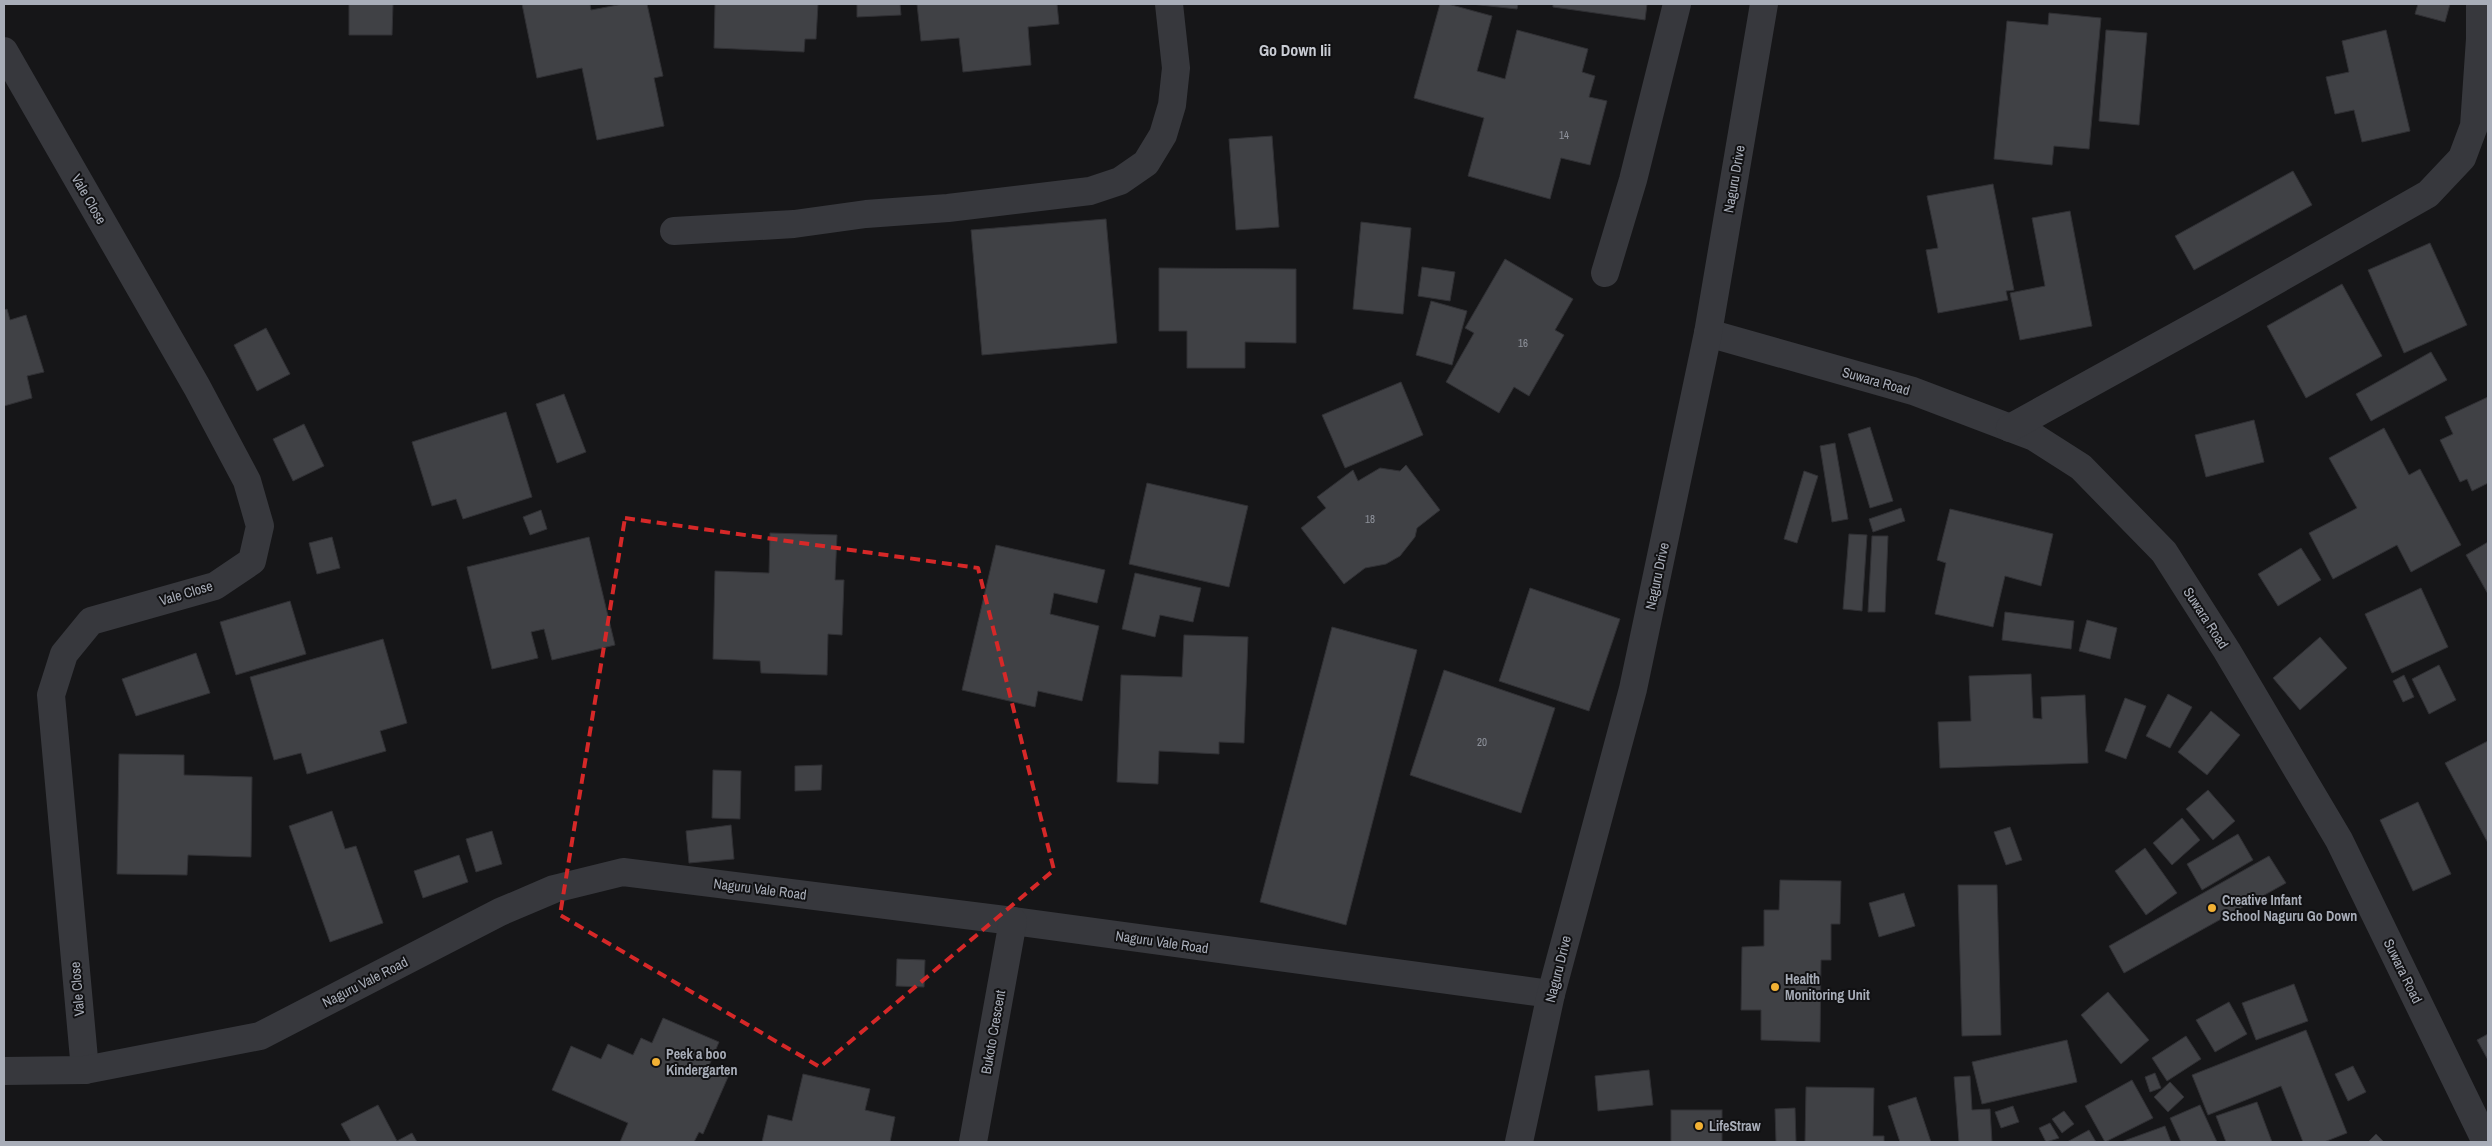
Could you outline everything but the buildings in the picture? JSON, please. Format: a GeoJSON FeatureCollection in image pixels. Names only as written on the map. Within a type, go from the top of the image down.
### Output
{"type":"FeatureCollection","features":[{"type":"Feature","properties":{"kind":"street"},"geometry":{"type":"LineString","coordinates":[[674,231],[794,224],[1090,191],[1120,181],[1146,163],[1163,135],[1172,104],[1176,68],[1169,4]]}},
{"type":"Feature","properties":{"kind":"street"},"geometry":{"type":"LineString","coordinates":[[1605,274],[1633,180],[1677,4]]}},
{"type":"Feature","properties":{"kind":"street","name":"Naguru Drive"},"geometry":{"type":"LineString","coordinates":[[1519,1142],[1551,994],[1633,689],[1708,333],[1764,4]]}},
{"type":"Feature","properties":{"kind":"street"},"geometry":{"type":"LineString","coordinates":[[2010,428],[2428,194],[2462,158],[2474,126],[2480,39],[2480,4]]}},
{"type":"Feature","properties":{"kind":"street","name":"Vale Close"},"geometry":{"type":"LineString","coordinates":[[4,51],[197,387],[247,481],[260,526],[252,561],[214,586],[91,622],[64,654],[50,695],[85,1070]]}},
{"type":"Feature","properties":{"kind":"street","name":"Suwara Road"},"geometry":{"type":"LineString","coordinates":[[1708,333],[1913,391],[2034,437],[2081,467],[2164,552],[2227,651],[2339,840],[2486,1142]]}},
{"type":"Feature","properties":{"kind":"street","name":"Naguru Vale Road"},"geometry":{"type":"LineString","coordinates":[[4,1071],[85,1070],[260,1036],[500,912],[554,890],[623,872],[1013,921],[1551,994]]}},
{"type":"Feature","properties":{"kind":"street","name":"Bukoto Crescent"},"geometry":{"type":"LineString","coordinates":[[973,1142],[1013,921]]}},
{"type":"Feature","properties":{"kind":"highlighted area"},"geometry":{"type":"Polygon","coordinates":[[[625,518],[978,568],[1054,870],[820,1067],[560,915],[625,518]]]}},
{"type":"Feature","properties":{"kind":"place","name":"Creative Infant School Naguru Go Down"},"geometry":{"type":"Point","coordinates":[2212,908]}},
{"type":"Feature","properties":{"kind":"place","name":"Health Monitoring Unit"},"geometry":{"type":"Point","coordinates":[1775,987]}},
{"type":"Feature","properties":{"kind":"place","name":"Peek a boo Kindergarten"},"geometry":{"type":"Point","coordinates":[656,1062]}},
{"type":"Feature","properties":{"kind":"place","name":"LifeStraw"},"geometry":{"type":"Point","coordinates":[1699,1126]}},
{"type":"Feature","properties":{"kind":"district","name":"Go Down Iii"},"geometry":{"type":"Point","coordinates":[1295,50]}}]}
